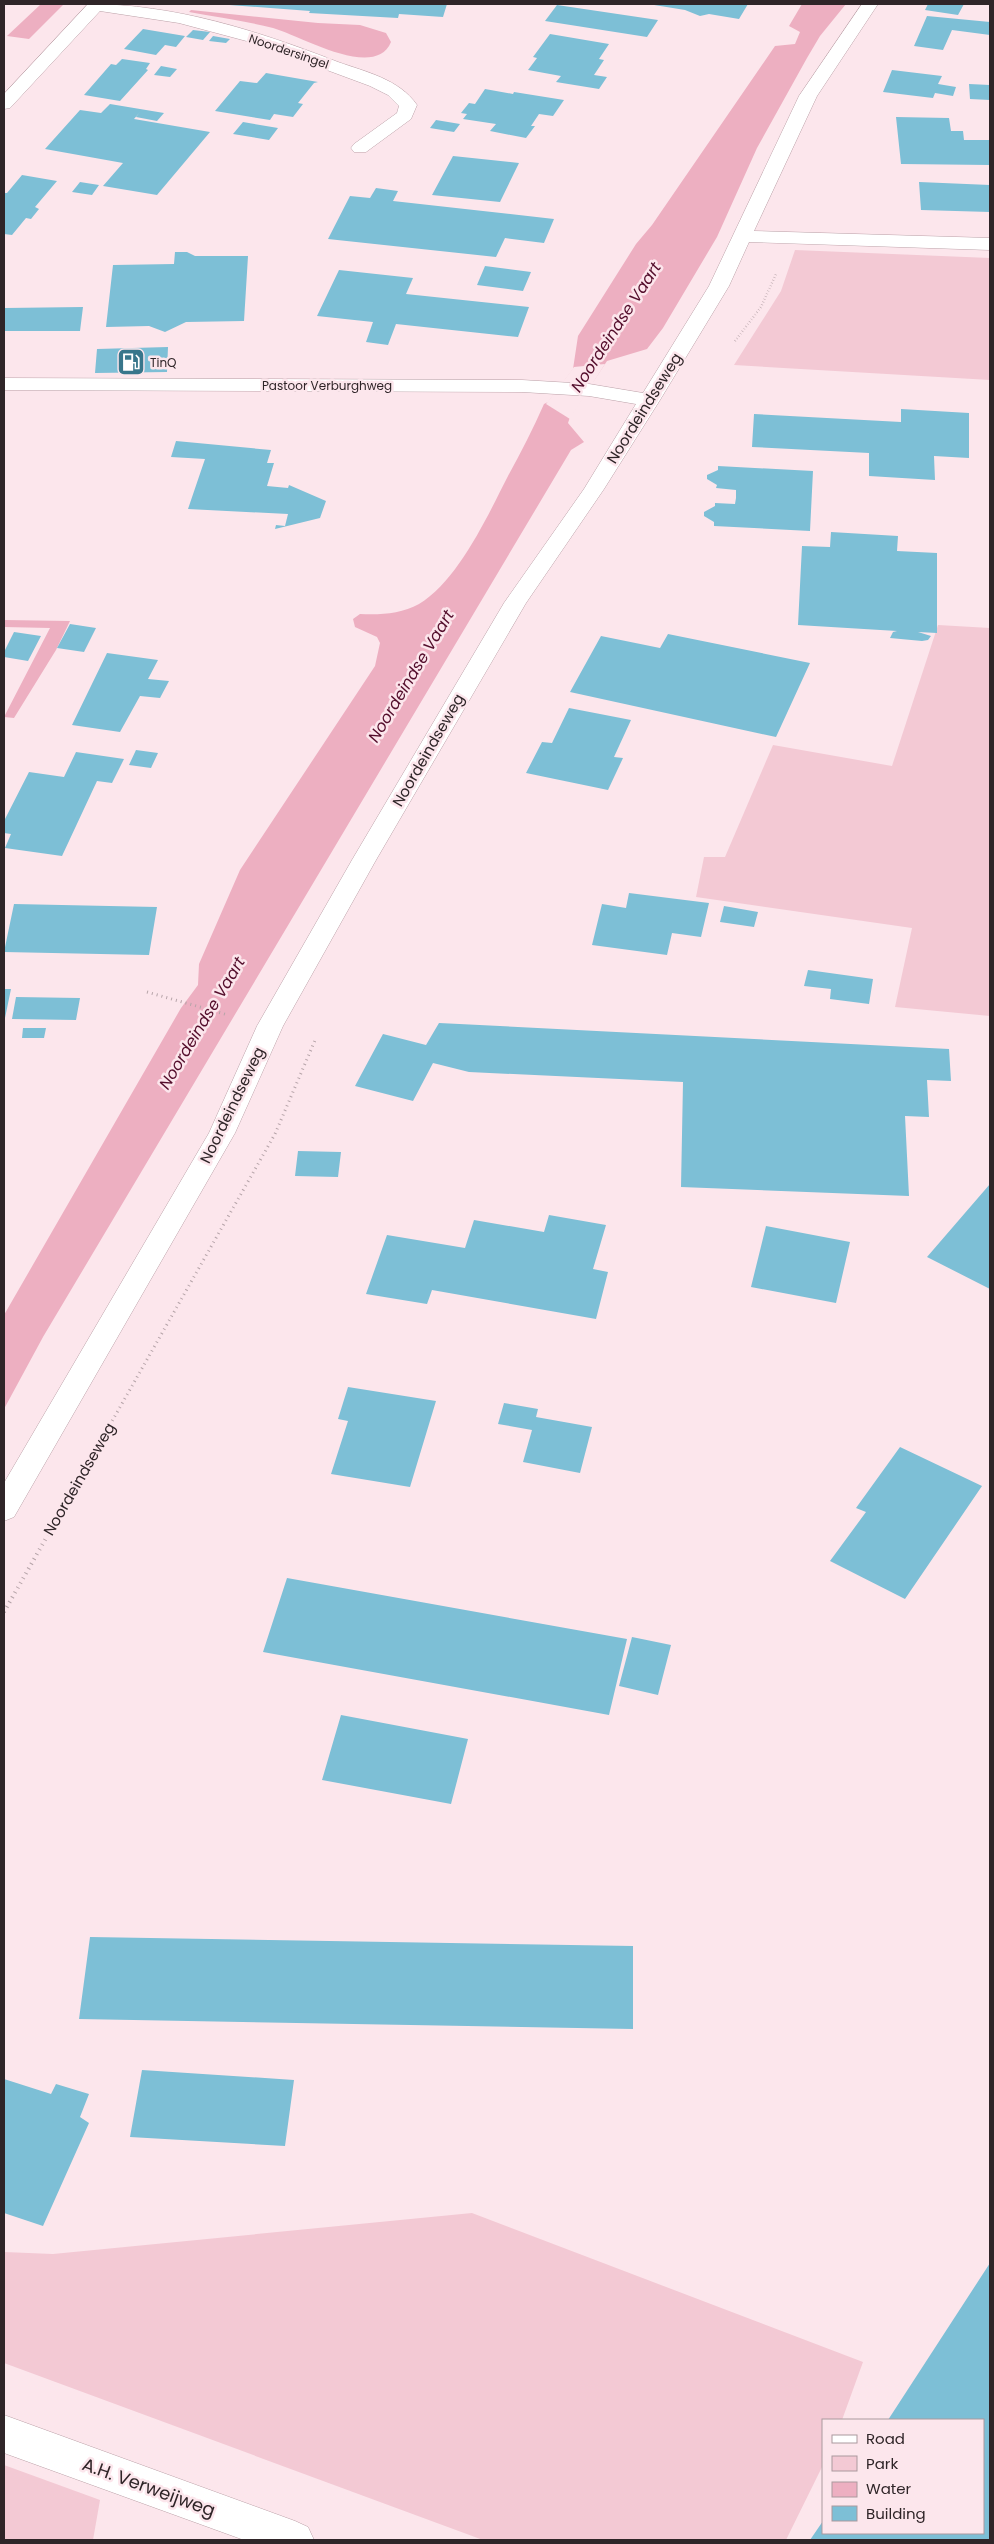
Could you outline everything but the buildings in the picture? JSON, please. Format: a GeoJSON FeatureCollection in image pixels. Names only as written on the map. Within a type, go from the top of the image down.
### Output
{"type":"FeatureCollection","features":[{"type":"Feature","properties":{"kind":"street","name":"Noordersingel"},"geometry":{"type":"LineString","coordinates":[[4,104],[96,4],[178,18],[224,29],[320,61],[380,84],[400,94],[408,105],[405,116],[360,148]]}},
{"type":"Feature","properties":{"kind":"street","name":"Noordeindseweg"},"geometry":{"type":"LineString","coordinates":[[4,1509],[222,1133],[270,1026],[364,860],[515,603],[594,489],[718,286],[744,236],[808,96],[870,4]]}},
{"type":"Feature","properties":{"kind":"street"},"geometry":{"type":"LineString","coordinates":[[744,236],[990,244]]}},
{"type":"Feature","properties":{"kind":"street","name":"Pastoor Verburghweg"},"geometry":{"type":"LineString","coordinates":[[4,384],[557,387],[650,400]]}},
{"type":"Feature","properties":{"kind":"street","name":"A.H. Verweijweg"},"geometry":{"type":"LineString","coordinates":[[4,2434],[295,2540]]}},
{"type":"Feature","properties":{"kind":"path"},"geometry":{"type":"LineString","coordinates":[[147,992],[227,1015]]}},
{"type":"Feature","properties":{"kind":"path","name":"Noordeindseweg"},"geometry":{"type":"LineString","coordinates":[[4,1612],[275,1134],[317,1035]]}},
{"type":"Feature","properties":{"kind":"green space"},"geometry":{"type":"Polygon","coordinates":[[[795,250],[990,258],[990,380],[734,365],[781,291],[795,250]]]}},
{"type":"Feature","properties":{"kind":"green space"},"geometry":{"type":"Polygon","coordinates":[[[938,625],[990,628],[990,1016],[895,1007],[912,928],[696,897],[704,857],[725,857],[773,745],[892,766],[938,625]]]}},
{"type":"Feature","properties":{"kind":"green space"},"geometry":{"type":"Polygon","coordinates":[[[472,2213],[863,2362],[842,2419],[822,2419],[822,2467],[786,2540],[483,2540],[4,2363],[4,2252],[53,2254],[472,2213]]]}},
{"type":"Feature","properties":{"kind":"green space"},"geometry":{"type":"Polygon","coordinates":[[[4,2465],[100,2500],[93,2540],[4,2540],[4,2465]]]}},
{"type":"Feature","properties":{"kind":"water"},"geometry":{"type":"Polygon","coordinates":[[[41,4],[64,4],[29,39],[7,36],[41,4]]]}},
{"type":"Feature","properties":{"kind":"water","name":"Noordeindse Vaart"},"geometry":{"type":"Polygon","coordinates":[[[802,4],[846,4],[820,36],[807,58],[757,148],[717,237],[663,328],[647,349],[607,361],[570,417],[568,423],[584,442],[571,450],[43,1337],[4,1409],[4,1315],[181,1008],[198,985],[199,964],[240,870],[375,666],[380,643],[377,637],[355,627],[353,619],[360,614],[390,613],[405,610],[419,604],[447,580],[459,564],[481,528],[544,404],[548,402],[573,369],[578,336],[636,244],[652,225],[775,46],[795,44],[800,32],[789,26],[802,4]]]}},
{"type":"Feature","properties":{"kind":"water"},"geometry":{"type":"Polygon","coordinates":[[[191,10],[318,23],[360,25],[386,33],[391,42],[382,53],[369,57],[353,57],[318,46],[273,28],[189,12],[191,10]]]}},
{"type":"Feature","properties":{"kind":"water"},"geometry":{"type":"Polygon","coordinates":[[[4,620],[70,621],[56,650],[14,718],[4,717],[50,628],[4,627],[4,620]]]}},
{"type":"Feature","properties":{"kind":"pier"},"geometry":{"type":"Polygon","coordinates":[[[605,364],[570,419],[546,404],[574,367],[605,364]]]}},
{"type":"Feature","properties":{"kind":"place","name":"TinQ"},"geometry":{"type":"Point","coordinates":[131,362]}}]}
